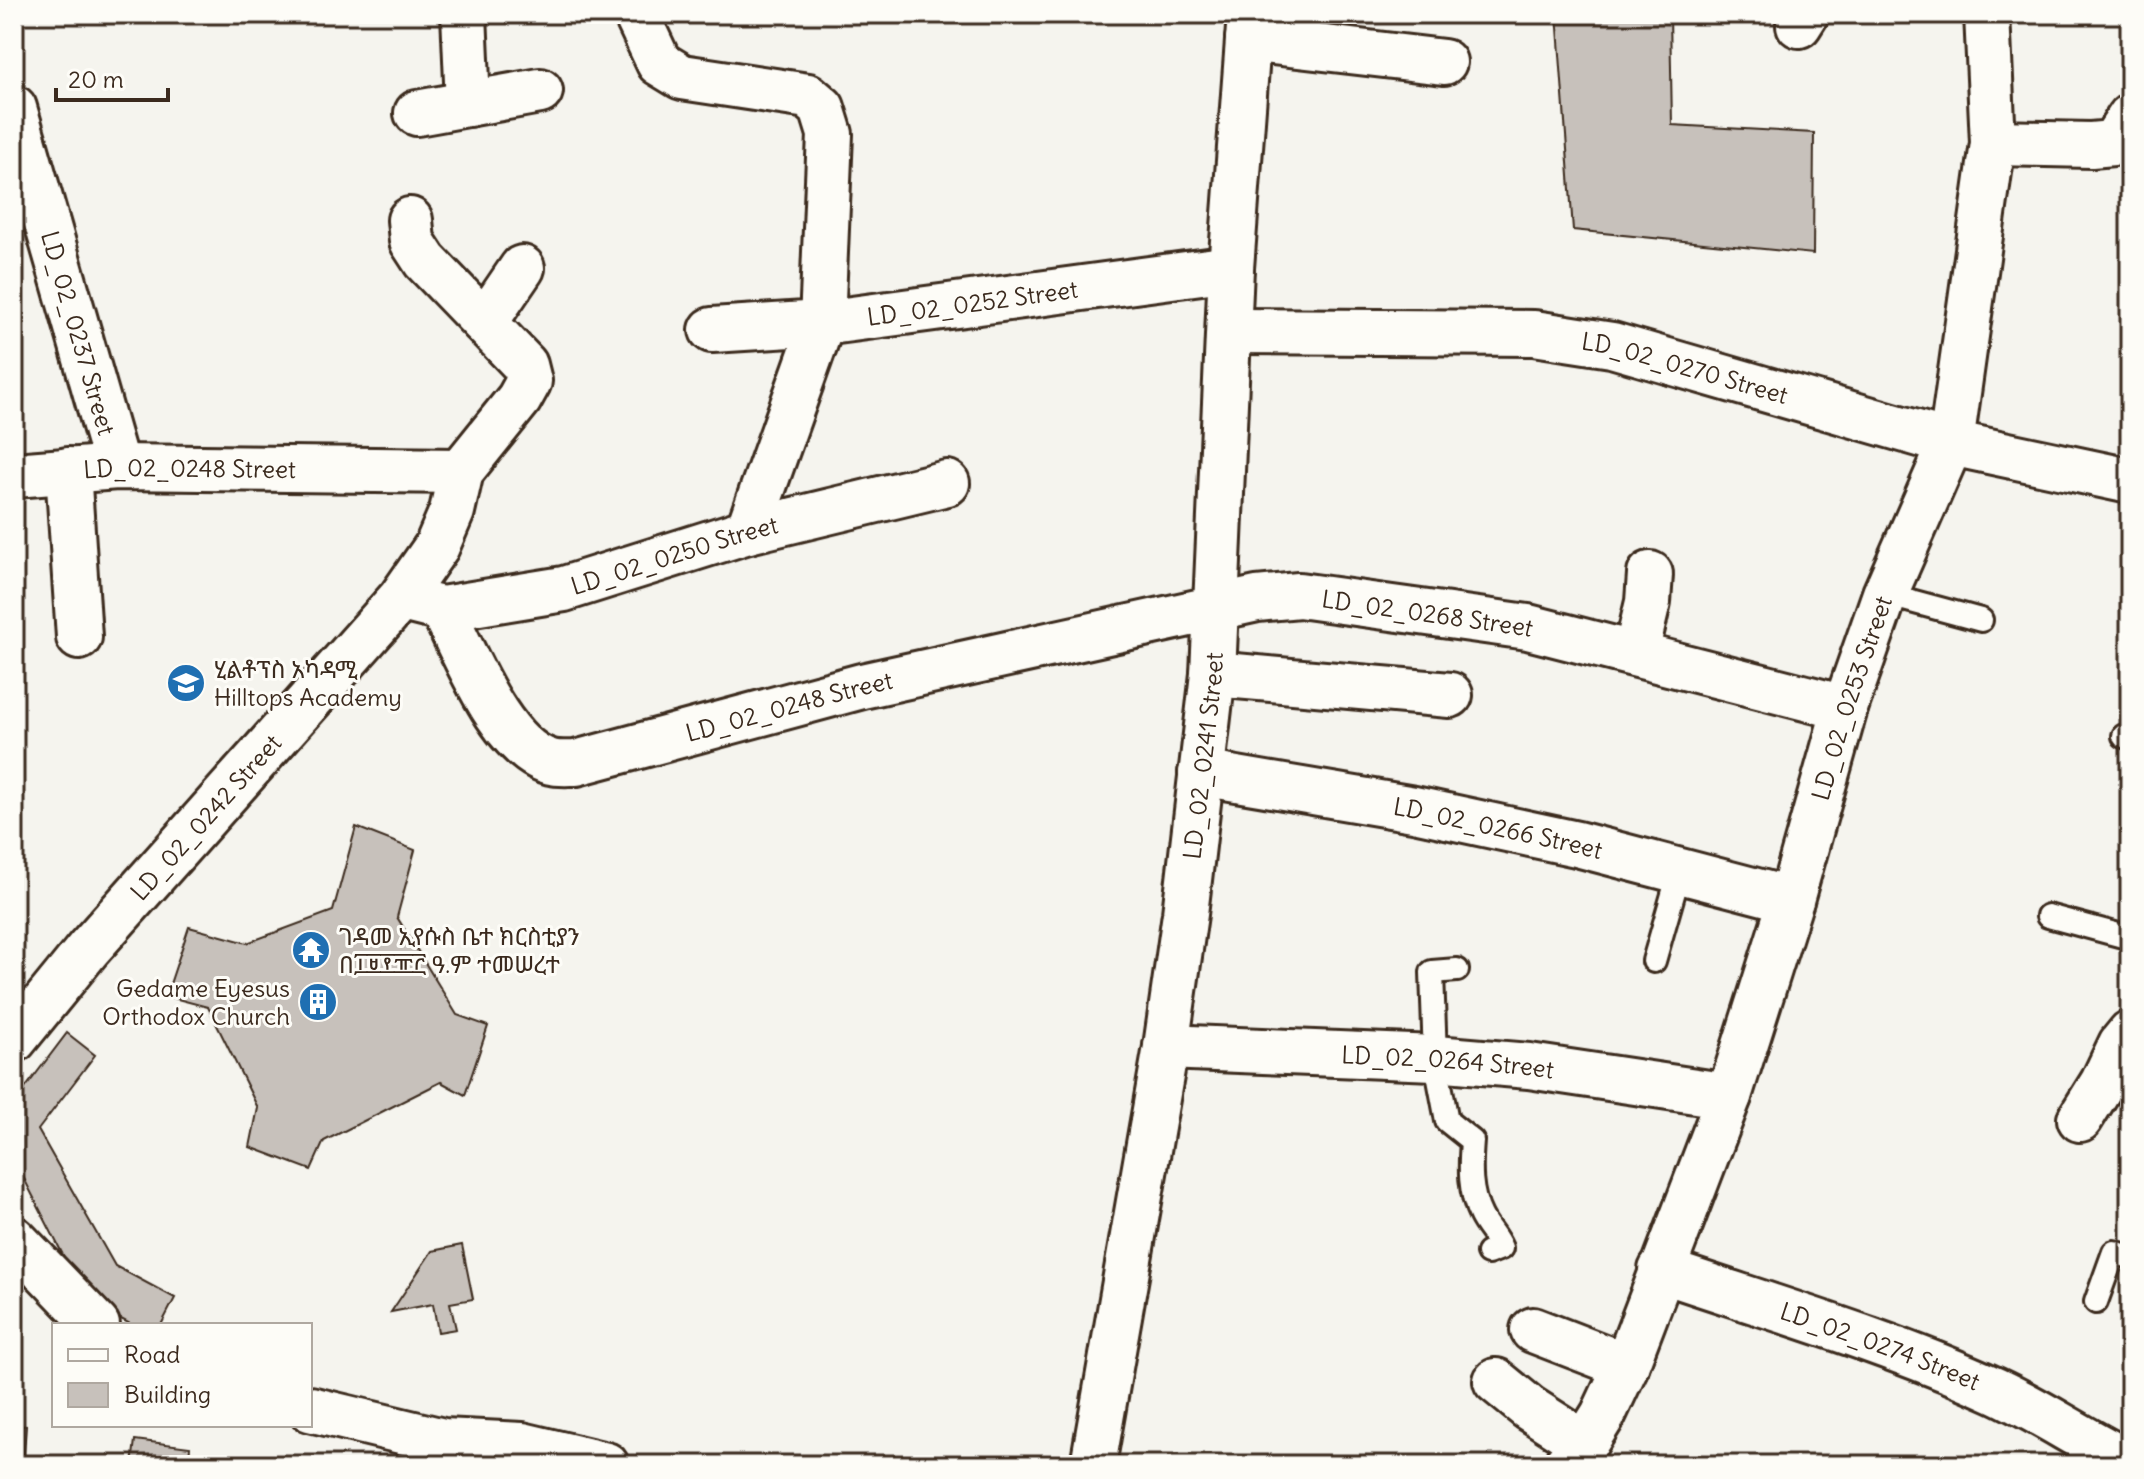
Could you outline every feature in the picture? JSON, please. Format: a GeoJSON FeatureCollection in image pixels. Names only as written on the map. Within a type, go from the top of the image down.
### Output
{"type":"FeatureCollection","features":[{"type":"Feature","properties":{"kind":"street"},"geometry":{"type":"LineString","coordinates":[[464,14],[468,104]]}},
{"type":"Feature","properties":{"kind":"street"},"geometry":{"type":"LineString","coordinates":[[636,14],[659,63],[682,77],[808,96],[822,108],[830,134],[822,323],[748,531]]}},
{"type":"Feature","properties":{"kind":"street","name":"LD_02_0253 Street"},"geometry":{"type":"LineString","coordinates":[[1496,1381],[1576,1454],[1603,1415],[1626,1366],[1729,1096],[1791,900],[1845,708],[1885,594],[1951,443],[1993,143],[1987,14]]}},
{"type":"Feature","properties":{"kind":"street","name":"LD_02_0241 Street"},"geometry":{"type":"LineString","coordinates":[[1093,1465],[1166,1047],[1213,674],[1231,268],[1249,27],[1444,62]]}},
{"type":"Feature","properties":{"kind":"street"},"geometry":{"type":"LineString","coordinates":[[417,113],[540,91]]}},
{"type":"Feature","properties":{"kind":"street","name":"LD_02_0237 Street"},"geometry":{"type":"LineString","coordinates":[[14,108],[117,467]]}},
{"type":"Feature","properties":{"kind":"street"},"geometry":{"type":"LineString","coordinates":[[1993,143],[2113,143],[2130,117]]}},
{"type":"Feature","properties":{"kind":"street"},"geometry":{"type":"LineString","coordinates":[[400,599],[437,546],[452,511],[461,471],[519,399],[529,381],[525,365],[425,261],[412,241],[410,220]]}},
{"type":"Feature","properties":{"kind":"street"},"geometry":{"type":"LineString","coordinates":[[483,321],[522,268]]}},
{"type":"Feature","properties":{"kind":"street","name":"LD_02_0252 Street"},"geometry":{"type":"LineString","coordinates":[[712,330],[822,323],[1231,268]]}},
{"type":"Feature","properties":{"kind":"street","name":"LD_02_0270 Street"},"geometry":{"type":"LineString","coordinates":[[1229,331],[1534,333],[1612,345],[1951,443],[2130,481]]}},
{"type":"Feature","properties":{"kind":"street","name":"LD_02_0248 Street"},"geometry":{"type":"LineString","coordinates":[[14,475],[117,467],[461,471]]}},
{"type":"Feature","properties":{"kind":"street"},"geometry":{"type":"LineString","coordinates":[[68,470],[79,637]]}},
{"type":"Feature","properties":{"kind":"street","name":"LD_02_0250 Street"},"geometry":{"type":"LineString","coordinates":[[400,599],[442,609],[564,589],[748,531],[947,483]]}},
{"type":"Feature","properties":{"kind":"street"},"geometry":{"type":"LineString","coordinates":[[1636,653],[1648,602],[1650,574]]}},
{"type":"Feature","properties":{"kind":"street","name":"LD_02_0268 Street"},"geometry":{"type":"LineString","coordinates":[[1216,608],[1257,599],[1299,595],[1528,627],[1845,708]]}},
{"type":"Feature","properties":{"kind":"street","name":"LD_02_0242 Street"},"geometry":{"type":"LineString","coordinates":[[14,1040],[88,949],[400,599]]}},
{"type":"Feature","properties":{"kind":"street","name":"LD_02_0248 Street"},"geometry":{"type":"LineString","coordinates":[[442,609],[503,727],[525,748],[551,762],[576,763],[862,686],[1216,608]]}},
{"type":"Feature","properties":{"kind":"street"},"geometry":{"type":"LineString","coordinates":[[1213,674],[1450,695]]}},
{"type":"Feature","properties":{"kind":"street","name":"LD_02_0266 Street"},"geometry":{"type":"LineString","coordinates":[[1201,773],[1414,809],[1577,844],[1791,900]]}},
{"type":"Feature","properties":{"kind":"street"},"geometry":{"type":"LineString","coordinates":[[2080,1119],[2130,1033]]}},
{"type":"Feature","properties":{"kind":"street","name":"LD_02_0264 Street"},"geometry":{"type":"LineString","coordinates":[[1166,1047],[1435,1058],[1529,1066],[1729,1096]]}},
{"type":"Feature","properties":{"kind":"street"},"geometry":{"type":"LineString","coordinates":[[14,1239],[95,1323]]}},
{"type":"Feature","properties":{"kind":"street","name":"LD_02_0274 Street"},"geometry":{"type":"LineString","coordinates":[[1661,1270],[1903,1352],[1998,1391],[2088,1455],[2130,1463]]}},
{"type":"Feature","properties":{"kind":"street"},"geometry":{"type":"LineString","coordinates":[[1533,1330],[1626,1366]]}},
{"type":"Feature","properties":{"kind":"street"},"geometry":{"type":"LineString","coordinates":[[312,1409],[443,1441],[520,1455],[606,1465]]}},
{"type":"Feature","properties":{"kind":"lane"},"geometry":{"type":"LineString","coordinates":[[1885,594],[1981,620]]}},
{"type":"Feature","properties":{"kind":"lane"},"geometry":{"type":"LineString","coordinates":[[1654,961],[1680,870]]}},
{"type":"Feature","properties":{"kind":"lane"},"geometry":{"type":"LineString","coordinates":[[2048,916],[2130,938]]}},
{"type":"Feature","properties":{"kind":"lane"},"geometry":{"type":"LineString","coordinates":[[1457,970],[1432,972],[1435,1058],[1447,1121],[1472,1141],[1470,1166],[1473,1197],[1501,1248],[1488,1253]]}},
{"type":"Feature","properties":{"kind":"lane"},"geometry":{"type":"LineString","coordinates":[[2096,1302],[2114,1252],[2130,1257]]}},
{"type":"Feature","properties":{"kind":"building"},"geometry":{"type":"Polygon","coordinates":[[[1557,14],[1670,14],[1672,125],[1814,133],[1813,254],[1573,230],[1557,14]]]}},
{"type":"Feature","properties":{"kind":"building","name":"Gedame Eyesus Orthodox Church"},"geometry":{"type":"Polygon","coordinates":[[[356,827],[415,850],[397,917],[457,1015],[488,1026],[465,1095],[441,1082],[324,1141],[311,1170],[250,1147],[258,1108],[208,1007],[166,996],[189,927],[247,943],[333,911],[356,827]]]}},
{"type":"Feature","properties":{"kind":"building"},"geometry":{"type":"Polygon","coordinates":[[[67,1033],[95,1055],[38,1130],[115,1266],[175,1298],[162,1323],[128,1323],[86,1300],[14,1159],[14,1103],[67,1033]]]}},
{"type":"Feature","properties":{"kind":"building"},"geometry":{"type":"Polygon","coordinates":[[[462,1245],[473,1299],[450,1303],[456,1329],[438,1332],[433,1304],[391,1312],[432,1251],[462,1245]]]}},
{"type":"Feature","properties":{"kind":"building"},"geometry":{"type":"Polygon","coordinates":[[[14,1425],[26,1426],[23,1465],[14,1465],[14,1425]]]}},
{"type":"Feature","properties":{"kind":"building"},"geometry":{"type":"Polygon","coordinates":[[[135,1440],[190,1447],[188,1465],[132,1465],[135,1440]]]}},
{"type":"Feature","properties":{"kind":"place","name":"ሂልቶፕስ አካዳሚ Hilltops Academy"},"geometry":{"type":"Point","coordinates":[186,683]}},
{"type":"Feature","properties":{"kind":"place","name":"ገዳመ ኢየሱስ ቤተ ክርስቲያን በ፲፱፻፹፫ ዓ.ም ተመሠረተ"},"geometry":{"type":"Point","coordinates":[311,950]}},
{"type":"Feature","properties":{"kind":"place","name":"Gedame Eyesus Orthodox Church"},"geometry":{"type":"Point","coordinates":[318,1002]}}]}
